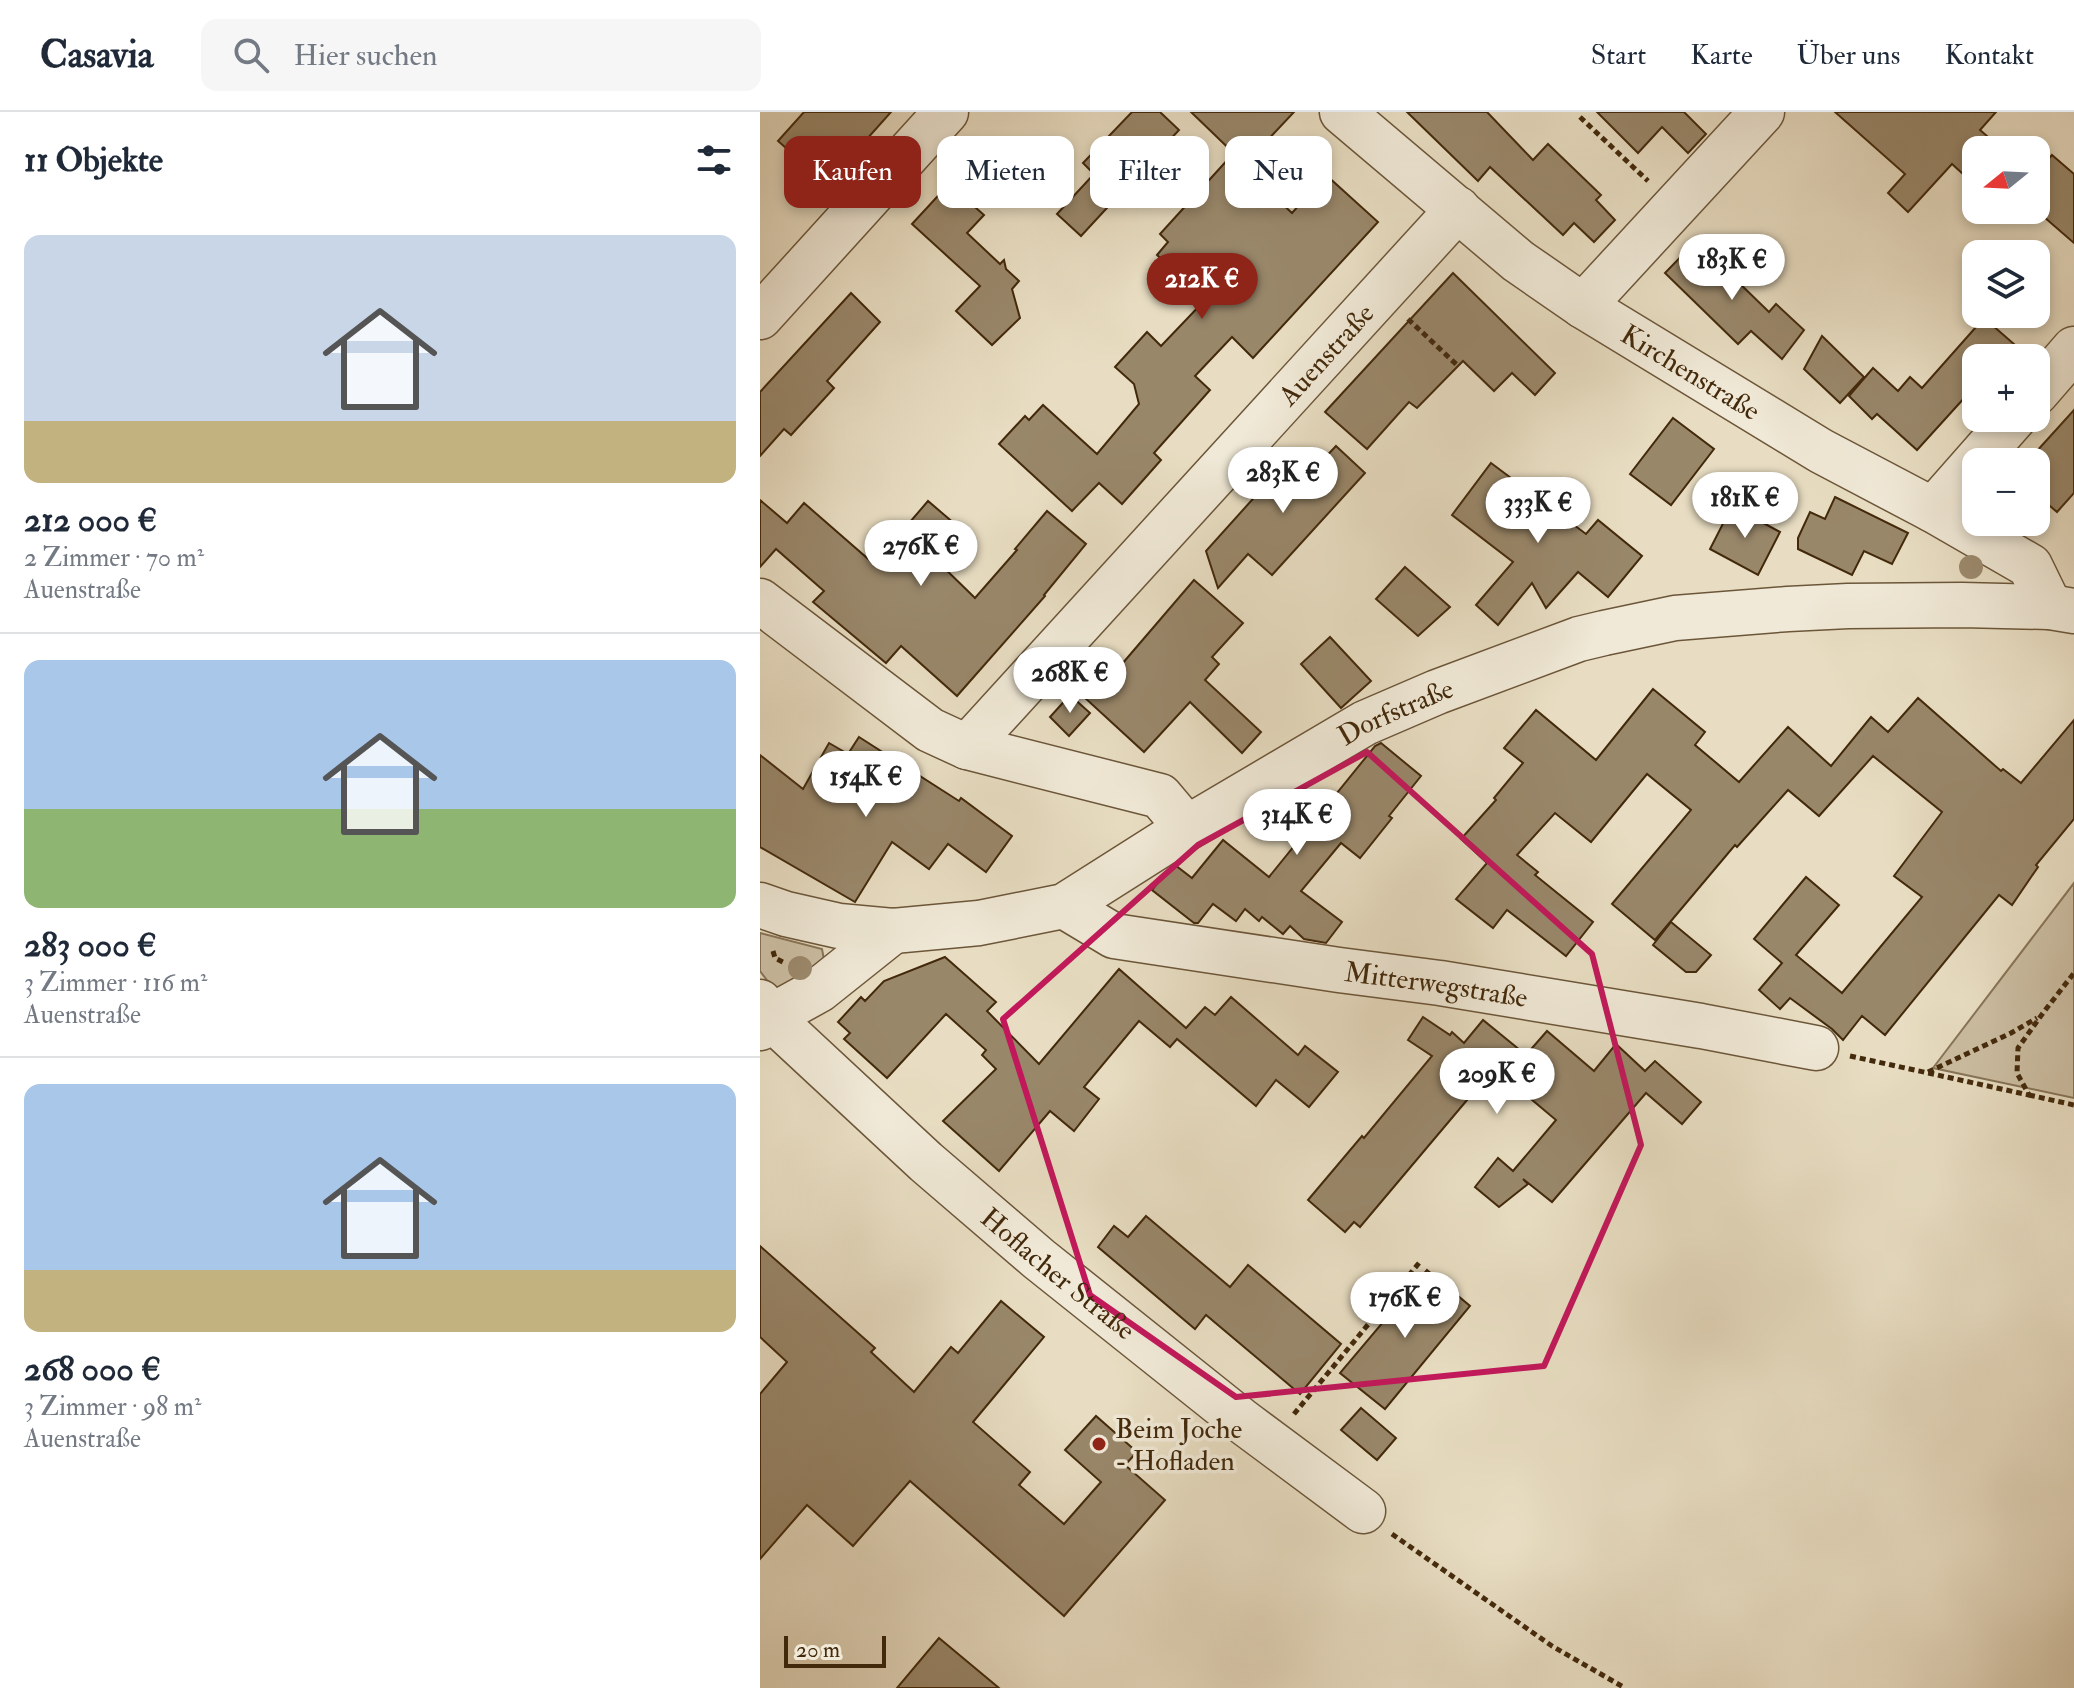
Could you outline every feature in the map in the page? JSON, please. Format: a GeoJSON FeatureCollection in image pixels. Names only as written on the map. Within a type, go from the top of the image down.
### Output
{"type":"FeatureCollection","features":[{"type":"Feature","properties":{"kind":"street"},"geometry":{"type":"LineString","coordinates":[[760,317],[946,112]]}},
{"type":"Feature","properties":{"kind":"street","name":"Kirchenstraße"},"geometry":{"type":"LineString","coordinates":[[1342,112],[1518,261],[1583,306],[1821,451],[2030,566],[2062,609]]}},
{"type":"Feature","properties":{"kind":"street"},"geometry":{"type":"LineString","coordinates":[[1583,306],[1762,112]]}},
{"type":"Feature","properties":{"kind":"street","name":"Auenstraße"},"geometry":{"type":"LineString","coordinates":[[967,747],[1458,209]]}},
{"type":"Feature","properties":{"kind":"street"},"geometry":{"type":"LineString","coordinates":[[2050,377],[2074,349]]}},
{"type":"Feature","properties":{"kind":"street"},"geometry":{"type":"LineString","coordinates":[[1933,510],[2002,432]]}},
{"type":"Feature","properties":{"kind":"street"},"geometry":{"type":"LineString","coordinates":[[760,601],[930,730],[967,747],[1160,796],[1187,828]]}},
{"type":"Feature","properties":{"kind":"street","name":"Dorfstraße"},"geometry":{"type":"LineString","coordinates":[[760,905],[839,926],[893,931],[979,923],[1064,906],[1187,828],[1365,723],[1408,703],[1579,639],[1675,618],[1788,609],[1848,606],[2062,609]]}},
{"type":"Feature","properties":{"kind":"street","name":"Mitterwegstraße"},"geometry":{"type":"LineString","coordinates":[[1064,906],[1114,936],[1440,983],[1816,1048]]}},
{"type":"Feature","properties":{"kind":"street","name":"Hoflacher Straße"},"geometry":{"type":"LineString","coordinates":[[893,931],[819,990],[763,1016],[1039,1259],[1363,1511]]}},
{"type":"Feature","properties":{"kind":"path"},"geometry":{"type":"LineString","coordinates":[[1580,117],[1675,207]]}},
{"type":"Feature","properties":{"kind":"path"},"geometry":{"type":"LineString","coordinates":[[1381,294],[1457,365]]}},
{"type":"Feature","properties":{"kind":"path"},"geometry":{"type":"LineString","coordinates":[[2029,1095],[2017,1073],[2018,1048],[2074,973]]}},
{"type":"Feature","properties":{"kind":"path"},"geometry":{"type":"LineString","coordinates":[[1927,1072],[2011,1033],[2041,1015]]}},
{"type":"Feature","properties":{"kind":"path"},"geometry":{"type":"LineString","coordinates":[[1816,1048],[2074,1105]]}},
{"type":"Feature","properties":{"kind":"path"},"geometry":{"type":"LineString","coordinates":[[1271,1442],[1419,1263]]}},
{"type":"Feature","properties":{"kind":"path"},"geometry":{"type":"LineString","coordinates":[[1363,1511],[1552,1646],[1625,1688]]}},
{"type":"Feature","properties":{"kind":"highlighted area"},"geometry":{"type":"Polygon","coordinates":[[[1367,752],[1592,954],[1641,1145],[1544,1366],[1236,1397],[1090,1295],[1003,1019],[1198,845],[1367,752]]]}},
{"type":"Feature","properties":{"kind":"shaded area"},"geometry":{"type":"Polygon","coordinates":[[[2074,883],[2074,1098],[1933,1068],[2074,883]]]}},
{"type":"Feature","properties":{"kind":"shaded area"},"geometry":{"type":"Polygon","coordinates":[[[760,933],[822,949],[825,965],[778,995],[760,971],[760,933]]]}},
{"type":"Feature","properties":{"kind":"building"},"geometry":{"type":"Polygon","coordinates":[[[804,112],[891,112],[870,136],[784,136],[784,146],[778,141],[804,112]]]}},
{"type":"Feature","properties":{"kind":"building"},"geometry":{"type":"Polygon","coordinates":[[[1132,112],[1160,112],[1179,130],[1173,136],[1109,136],[1132,112]]]}},
{"type":"Feature","properties":{"kind":"building"},"geometry":{"type":"Polygon","coordinates":[[[1191,112],[1294,112],[1271,136],[1225,136],[1225,145],[1191,112]]]}},
{"type":"Feature","properties":{"kind":"building"},"geometry":{"type":"Polygon","coordinates":[[[1407,112],[1487,112],[1533,160],[1548,144],[1601,195],[1596,200],[1615,220],[1594,242],[1574,223],[1563,235],[1490,167],[1478,181],[1407,112]]]}},
{"type":"Feature","properties":{"kind":"building"},"geometry":{"type":"Polygon","coordinates":[[[1597,112],[1684,112],[1706,134],[1688,153],[1662,127],[1638,153],[1597,112]]]}},
{"type":"Feature","properties":{"kind":"building"},"geometry":{"type":"Polygon","coordinates":[[[1835,112],[1996,112],[1980,130],[1987,136],[1962,136],[1962,173],[1952,164],[1908,212],[1888,193],[1905,174],[1835,112]]]}},
{"type":"Feature","properties":{"kind":"building"},"geometry":{"type":"Polygon","coordinates":[[[2052,155],[2074,174],[2074,243],[2050,222],[2052,155]]]}},
{"type":"Feature","properties":{"kind":"building"},"geometry":{"type":"Polygon","coordinates":[[[1090,156],[1090,170],[1083,163],[1090,156]]]}},
{"type":"Feature","properties":{"kind":"building"},"geometry":{"type":"Polygon","coordinates":[[[1225,163],[1225,208],[1287,208],[1292,213],[1296,208],[1332,208],[1332,180],[1378,222],[1253,358],[1232,337],[1195,376],[1210,390],[1154,453],[1161,460],[1122,504],[1099,483],[1072,511],[999,444],[1025,416],[1029,420],[1043,405],[1097,454],[1139,404],[1134,384],[1115,367],[1147,332],[1161,346],[1205,300],[1157,255],[1168,242],[1160,234],[1184,208],[1209,208],[1209,180],[1225,163]]]}},
{"type":"Feature","properties":{"kind":"building"},"geometry":{"type":"Polygon","coordinates":[[[1090,178],[1090,208],[1107,208],[1081,236],[1057,214],[1063,208],[1074,208],[1074,196],[1090,178]]]}},
{"type":"Feature","properties":{"kind":"building"},"geometry":{"type":"Polygon","coordinates":[[[937,197],[937,208],[976,208],[984,215],[967,233],[1000,264],[1004,260],[1006,269],[1019,281],[1012,289],[1020,318],[992,345],[956,311],[980,286],[912,224],[937,197]]]}},
{"type":"Feature","properties":{"kind":"building"},"geometry":{"type":"Polygon","coordinates":[[[1696,241],[1769,312],[1776,304],[1804,330],[1782,359],[1751,331],[1738,344],[1665,273],[1696,241]]]}},
{"type":"Feature","properties":{"kind":"building"},"geometry":{"type":"Polygon","coordinates":[[[1453,273],[1555,373],[1535,395],[1512,373],[1494,391],[1463,361],[1417,408],[1409,402],[1367,449],[1325,412],[1453,273]]]}},
{"type":"Feature","properties":{"kind":"building"},"geometry":{"type":"Polygon","coordinates":[[[851,293],[880,322],[827,381],[834,388],[791,435],[784,429],[760,456],[760,392],[851,293]]]}},
{"type":"Feature","properties":{"kind":"building"},"geometry":{"type":"Polygon","coordinates":[[[1975,328],[1996,328],[2014,344],[1962,344],[1962,400],[1917,450],[1877,414],[1872,419],[1849,396],[1873,368],[1898,391],[1910,377],[1922,388],[1975,328]]]}},
{"type":"Feature","properties":{"kind":"building"},"geometry":{"type":"Polygon","coordinates":[[[1822,336],[1864,377],[1840,403],[1804,369],[1822,336]]]}},
{"type":"Feature","properties":{"kind":"building"},"geometry":{"type":"Polygon","coordinates":[[[2074,410],[2074,493],[2057,512],[2050,506],[2050,448],[2040,448],[2074,410]]]}},
{"type":"Feature","properties":{"kind":"building"},"geometry":{"type":"Polygon","coordinates":[[[1673,418],[1714,449],[1671,505],[1630,474],[1673,418]]]}},
{"type":"Feature","properties":{"kind":"building"},"geometry":{"type":"Polygon","coordinates":[[[1336,446],[1365,473],[1272,575],[1248,554],[1218,588],[1206,551],[1287,461],[1306,478],[1336,446]]]}},
{"type":"Feature","properties":{"kind":"building"},"geometry":{"type":"Polygon","coordinates":[[[1491,463],[1586,534],[1598,520],[1642,556],[1608,597],[1578,572],[1546,608],[1532,583],[1498,625],[1476,605],[1513,562],[1452,515],[1491,463]]]}},
{"type":"Feature","properties":{"kind":"building"},"geometry":{"type":"Polygon","coordinates":[[[1835,497],[1908,533],[1892,564],[1864,551],[1852,575],[1798,549],[1798,538],[1810,512],[1825,519],[1835,497]]]}},
{"type":"Feature","properties":{"kind":"building"},"geometry":{"type":"Polygon","coordinates":[[[760,500],[787,523],[804,503],[874,564],[928,501],[962,530],[936,560],[975,598],[1047,511],[1086,544],[957,696],[901,646],[886,663],[813,602],[824,591],[776,549],[760,567],[760,500]]]}},
{"type":"Feature","properties":{"kind":"building"},"geometry":{"type":"Polygon","coordinates":[[[1732,506],[1780,532],[1758,575],[1710,549],[1732,506]]]}},
{"type":"Feature","properties":{"kind":"building"},"geometry":{"type":"Polygon","coordinates":[[[1405,567],[1450,607],[1418,636],[1376,599],[1405,567]]]}},
{"type":"Feature","properties":{"kind":"building"},"geometry":{"type":"Polygon","coordinates":[[[1194,580],[1243,623],[1212,657],[1219,664],[1205,680],[1261,732],[1242,753],[1190,702],[1144,752],[1084,697],[1117,660],[1122,664],[1194,580]]]}},
{"type":"Feature","properties":{"kind":"building"},"geometry":{"type":"Polygon","coordinates":[[[1330,637],[1371,681],[1341,708],[1301,664],[1330,637]]]}},
{"type":"Feature","properties":{"kind":"building"},"geometry":{"type":"Polygon","coordinates":[[[1653,689],[1705,732],[1695,745],[1739,782],[1788,727],[1831,766],[1871,717],[1888,732],[1918,698],[2001,771],[2003,769],[2021,783],[2074,720],[2074,819],[2036,865],[2038,867],[2012,905],[1999,895],[1885,1035],[1862,1016],[1843,1040],[1790,998],[1780,1009],[1759,990],[1782,963],[1754,939],[1806,877],[1839,905],[1796,955],[1842,993],[1922,897],[1894,876],[1942,812],[1873,756],[1819,816],[1788,790],[1737,847],[1735,845],[1655,940],[1612,904],[1691,810],[1647,774],[1591,842],[1555,813],[1517,855],[1538,872],[1535,875],[1593,922],[1566,956],[1507,910],[1493,928],[1456,899],[1487,863],[1461,839],[1496,800],[1494,798],[1523,763],[1504,748],[1536,710],[1596,760],[1653,689]]]}},
{"type":"Feature","properties":{"kind":"building"},"geometry":{"type":"Polygon","coordinates":[[[1070,695],[1090,713],[1069,736],[1050,717],[1070,695]]]}},
{"type":"Feature","properties":{"kind":"building"},"geometry":{"type":"Polygon","coordinates":[[[859,737],[959,801],[961,798],[1012,836],[986,872],[948,844],[929,869],[892,842],[855,902],[760,847],[760,755],[803,789],[829,743],[848,754],[859,737]]]}},
{"type":"Feature","properties":{"kind":"building"},"geometry":{"type":"Polygon","coordinates":[[[1381,743],[1421,776],[1360,858],[1341,843],[1301,891],[1342,922],[1326,943],[1304,939],[1290,926],[1283,934],[1262,917],[1259,921],[1245,909],[1236,921],[1213,904],[1198,923],[1194,923],[1152,890],[1175,865],[1192,878],[1223,840],[1269,877],[1375,746],[1381,743]]]}},
{"type":"Feature","properties":{"kind":"building"},"geometry":{"type":"Polygon","coordinates":[[[1671,922],[1711,955],[1696,972],[1686,972],[1653,945],[1671,922]]]}},
{"type":"Feature","properties":{"kind":"building"},"geometry":{"type":"Polygon","coordinates":[[[945,957],[996,1002],[987,1011],[1039,1064],[1119,969],[1186,1028],[1205,1007],[1215,1015],[1231,997],[1298,1055],[1305,1046],[1338,1072],[1309,1107],[1276,1080],[1256,1106],[1177,1039],[1170,1047],[1139,1021],[1084,1087],[1099,1099],[1074,1131],[1050,1111],[999,1171],[943,1121],[996,1069],[982,1055],[986,1050],[946,1014],[887,1078],[844,1039],[850,1033],[838,1022],[861,997],[865,1001],[884,981],[945,957]]]}},
{"type":"Feature","properties":{"kind":"building"},"geometry":{"type":"Polygon","coordinates":[[[1423,1017],[1450,1035],[1452,1032],[1464,1043],[1483,1020],[1526,1055],[1547,1031],[1594,1071],[1616,1044],[1645,1071],[1655,1061],[1701,1102],[1682,1124],[1646,1093],[1552,1202],[1523,1179],[1528,1184],[1499,1207],[1475,1187],[1498,1158],[1513,1171],[1556,1120],[1494,1068],[1360,1227],[1354,1222],[1345,1232],[1308,1200],[1432,1056],[1408,1040],[1423,1017]]]}},
{"type":"Feature","properties":{"kind":"building"},"geometry":{"type":"Polygon","coordinates":[[[1146,1216],[1230,1287],[1248,1265],[1341,1344],[1300,1394],[1206,1315],[1195,1329],[1098,1247],[1114,1226],[1128,1237],[1146,1216]]]}},
{"type":"Feature","properties":{"kind":"building"},"geometry":{"type":"Polygon","coordinates":[[[760,1246],[875,1348],[871,1352],[914,1392],[951,1347],[958,1353],[1001,1301],[1044,1337],[973,1422],[1030,1472],[1019,1485],[1064,1524],[1101,1482],[1065,1450],[1096,1416],[1137,1452],[1125,1465],[1165,1500],[1064,1616],[910,1481],[853,1546],[807,1505],[760,1559],[760,1394],[787,1362],[760,1337],[760,1246]]]}},
{"type":"Feature","properties":{"kind":"building"},"geometry":{"type":"Polygon","coordinates":[[[1427,1270],[1470,1306],[1385,1409],[1340,1373],[1427,1270]]]}},
{"type":"Feature","properties":{"kind":"building"},"geometry":{"type":"Polygon","coordinates":[[[1361,1408],[1396,1438],[1377,1460],[1341,1430],[1361,1408]]]}},
{"type":"Feature","properties":{"kind":"building"},"geometry":{"type":"Polygon","coordinates":[[[939,1638],[999,1688],[897,1688],[939,1638]]]}},
{"type":"Feature","properties":{"kind":"place","name":"Beim Joche - Hofladen"},"geometry":{"type":"Point","coordinates":[1099,1444]}}]}
